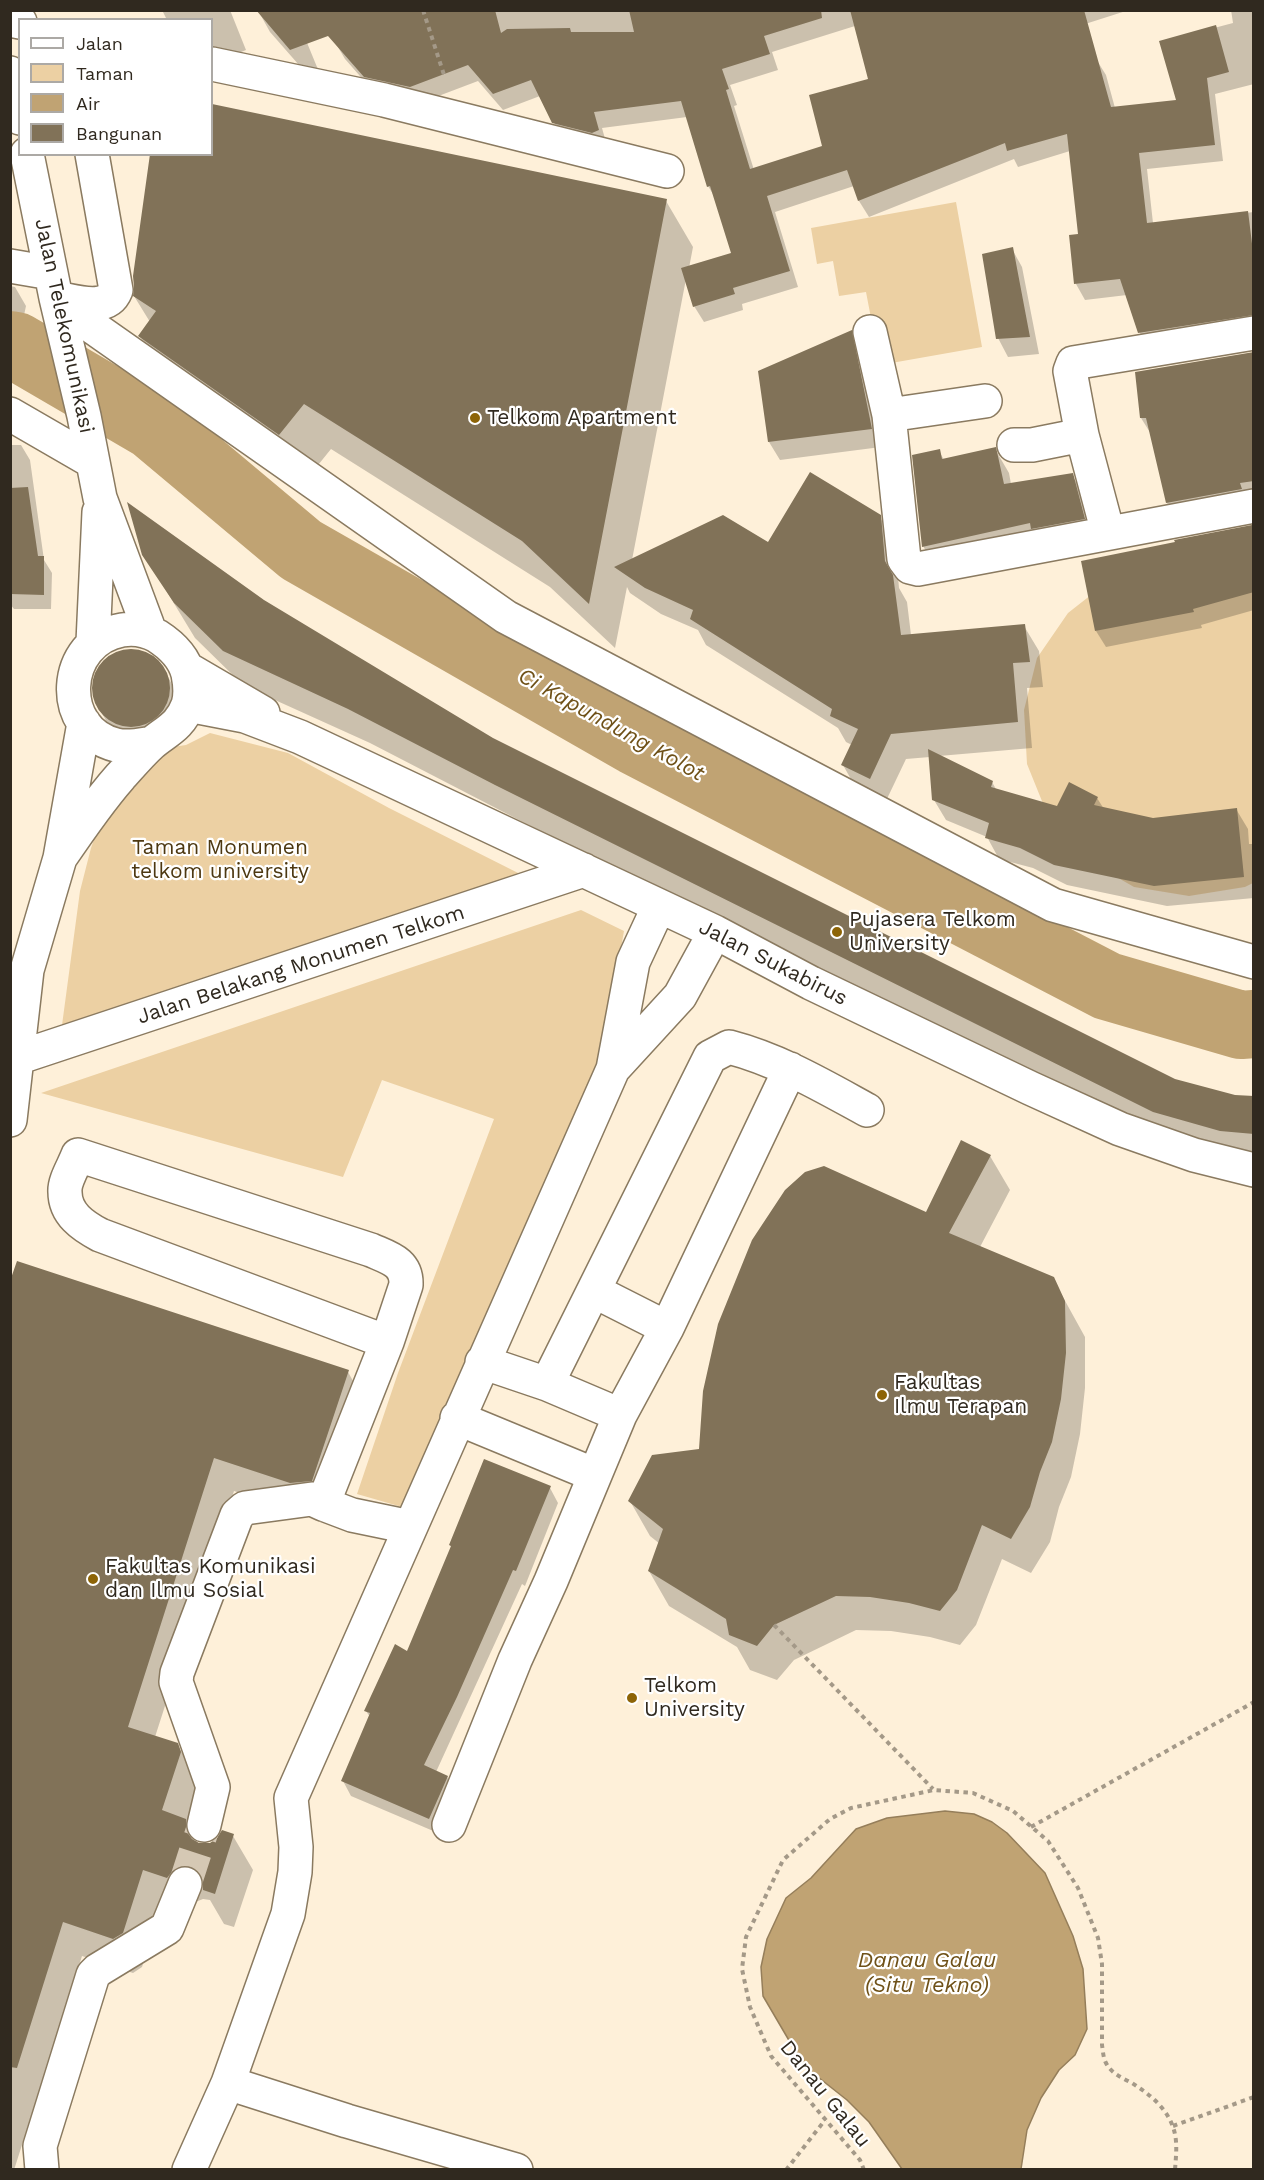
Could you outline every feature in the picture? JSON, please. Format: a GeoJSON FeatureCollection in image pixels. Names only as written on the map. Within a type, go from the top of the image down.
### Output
{"type":"FeatureCollection","features":[{"type":"Feature","properties":{"kind":"street"},"geometry":{"type":"LineString","coordinates":[[213,64],[384,100],[667,171]]}},
{"type":"Feature","properties":{"kind":"street"},"geometry":{"type":"LineString","coordinates":[[10,73],[18,109]]}},
{"type":"Feature","properties":{"kind":"street","name":"Jalan Telekomunikasi"},"geometry":{"type":"LineString","coordinates":[[27,156],[100,498],[150,632]]}},
{"type":"Feature","properties":{"kind":"street"},"geometry":{"type":"LineString","coordinates":[[57,301],[105,303],[113,297],[116,290],[92,156]]}},
{"type":"Feature","properties":{"kind":"street"},"geometry":{"type":"LineString","coordinates":[[10,266],[506,617],[1053,905],[1254,962]]}},
{"type":"Feature","properties":{"kind":"street"},"geometry":{"type":"LineString","coordinates":[[870,332],[889,415],[904,559],[910,567],[918,568],[1254,506]]}},
{"type":"Feature","properties":{"kind":"street"},"geometry":{"type":"LineString","coordinates":[[1108,533],[1082,435],[1070,371],[1074,363],[1254,333]]}},
{"type":"Feature","properties":{"kind":"street"},"geometry":{"type":"LineString","coordinates":[[889,415],[985,401]]}},
{"type":"Feature","properties":{"kind":"street"},"geometry":{"type":"LineString","coordinates":[[10,414],[93,462]]}},
{"type":"Feature","properties":{"kind":"street"},"geometry":{"type":"LineString","coordinates":[[1014,445],[1032,445],[1082,435]]}},
{"type":"Feature","properties":{"kind":"street","name":"Jalan Telekomunikasi"},"geometry":{"type":"LineString","coordinates":[[93,642],[100,498]]}},
{"type":"Feature","properties":{"kind":"street"},"geometry":{"type":"LineString","coordinates":[[60,858],[119,778],[152,743],[174,728],[188,705],[190,687],[186,668],[172,646],[150,632],[130,629],[111,632],[93,642],[80,659],[73,681],[75,703],[84,723],[98,736],[115,744],[134,747],[152,743]]}},
{"type":"Feature","properties":{"kind":"street","name":"Jalan Sukabirus"},"geometry":{"type":"LineString","coordinates":[[186,668],[247,702],[300,737]]}},
{"type":"Feature","properties":{"kind":"street","name":"Jalan Sukabirus"},"geometry":{"type":"LineString","coordinates":[[188,705],[245,716],[300,737],[715,932],[821,988],[1120,1129],[1194,1155],[1254,1170]]}},
{"type":"Feature","properties":{"kind":"street"},"geometry":{"type":"LineString","coordinates":[[10,1120],[14,1060],[27,970],[60,858],[84,723]]}},
{"type":"Feature","properties":{"kind":"street","name":"Jalan Belakang Monumen Telkom"},"geometry":{"type":"LineString","coordinates":[[14,1060],[584,870]]}},
{"type":"Feature","properties":{"kind":"street"},"geometry":{"type":"LineString","coordinates":[[189,2169],[228,2083],[288,1914],[295,1872],[296,1847],[291,1798],[613,1069],[633,962],[659,906]]}},
{"type":"Feature","properties":{"kind":"street"},"geometry":{"type":"LineString","coordinates":[[613,1069],[680,996],[715,932]]}},
{"type":"Feature","properties":{"kind":"street"},"geometry":{"type":"LineString","coordinates":[[547,1384],[710,1057],[729,1047],[754,1054],[790,1069],[867,1110]]}},
{"type":"Feature","properties":{"kind":"street"},"geometry":{"type":"LineString","coordinates":[[449,1825],[515,1660],[551,1581],[620,1415],[667,1328],[790,1069]]}},
{"type":"Feature","properties":{"kind":"street"},"geometry":{"type":"LineString","coordinates":[[323,1503],[387,1342],[406,1285],[407,1276],[400,1263],[371,1250],[78,1155],[64,1191],[68,1206],[80,1224],[100,1235],[387,1342]]}},
{"type":"Feature","properties":{"kind":"street"},"geometry":{"type":"LineString","coordinates":[[594,1291],[667,1328]]}},
{"type":"Feature","properties":{"kind":"street"},"geometry":{"type":"LineString","coordinates":[[482,1362],[547,1384],[620,1415]]}},
{"type":"Feature","properties":{"kind":"street"},"geometry":{"type":"LineString","coordinates":[[457,1419],[595,1475]]}},
{"type":"Feature","properties":{"kind":"street"},"geometry":{"type":"LineString","coordinates":[[204,1825],[213,1787],[176,1682],[177,1672],[237,1515],[245,1508],[312,1499],[352,1515],[410,1527]]}},
{"type":"Feature","properties":{"kind":"street"},"geometry":{"type":"LineString","coordinates":[[42,2169],[40,2146],[93,1975],[167,1928],[185,1884]]}},
{"type":"Feature","properties":{"kind":"street"},"geometry":{"type":"LineString","coordinates":[[228,2083],[347,2121],[516,2169]]}},
{"type":"Feature","properties":{"kind":"path"},"geometry":{"type":"LineString","coordinates":[[423,10],[458,119]]}},
{"type":"Feature","properties":{"kind":"path"},"geometry":{"type":"LineString","coordinates":[[774,1625],[934,1790]]}},
{"type":"Feature","properties":{"kind":"path"},"geometry":{"type":"LineString","coordinates":[[1031,1827],[1254,1702]]}},
{"type":"Feature","properties":{"kind":"path","name":"Danau Galau"},"geometry":{"type":"LineString","coordinates":[[864,2169],[860,2160],[771,2056],[750,2007],[742,1969],[746,1937],[783,1860],[830,1819],[851,1808],[934,1790],[974,1793],[1013,1811],[1048,1841],[1078,1888],[1098,1938],[1102,1964],[1102,2045],[1107,2064],[1114,2073],[1152,2096],[1162,2108],[1173,2126],[1177,2145],[1175,2169]]}},
{"type":"Feature","properties":{"kind":"path"},"geometry":{"type":"LineString","coordinates":[[1173,2126],[1254,2097]]}},
{"type":"Feature","properties":{"kind":"path"},"geometry":{"type":"LineString","coordinates":[[786,2169],[825,2120]]}},
{"type":"Feature","properties":{"kind":"green space"},"geometry":{"type":"Polygon","coordinates":[[[956,202],[982,347],[880,365],[866,292],[839,296],[833,261],[817,264],[811,228],[956,202]]]}},
{"type":"Feature","properties":{"kind":"green space"},"geometry":{"type":"Polygon","coordinates":[[[1253,575],[1253,883],[1245,887],[1189,896],[1134,887],[1085,859],[1048,816],[1027,764],[1024,710],[1037,658],[1068,613],[1110,580],[1253,575]]]}},
{"type":"Feature","properties":{"kind":"green space","name":"Taman Monumen telkom university"},"geometry":{"type":"Polygon","coordinates":[[[210,733],[288,753],[389,808],[534,881],[60,1040],[80,891],[91,848],[104,811],[160,749],[186,745],[210,733]]]}},
{"type":"Feature","properties":{"kind":"green space"},"geometry":{"type":"Polygon","coordinates":[[[581,910],[624,931],[602,1054],[402,1507],[357,1494],[398,1373],[494,1119],[382,1080],[343,1177],[41,1093],[581,910]]]}},
{"type":"Feature","properties":{"kind":"water","name":"Danau Galau (Situ Tekno)"},"geometry":{"type":"Polygon","coordinates":[[[945,1811],[974,1814],[992,1822],[1007,1833],[1045,1873],[1073,1936],[1083,1969],[1087,2029],[1075,2055],[1059,2070],[1041,2098],[1027,2130],[1021,2169],[902,2169],[869,2122],[847,2100],[804,2066],[763,1996],[761,1967],[767,1939],[786,1898],[811,1878],[856,1829],[887,1818],[945,1811]]]}},
{"type":"Feature","properties":{"kind":"building"},"geometry":{"type":"Polygon","coordinates":[[[256,10],[495,10],[501,33],[507,29],[570,28],[571,32],[634,32],[629,10],[821,10],[822,18],[764,36],[770,54],[722,69],[729,89],[726,90],[750,169],[822,146],[809,95],[868,79],[850,10],[1084,10],[1111,107],[1176,100],[1159,41],[1216,25],[1229,72],[1207,78],[1215,145],[1139,153],[1147,223],[1248,211],[1254,260],[1254,315],[1138,333],[1120,279],[1074,284],[1069,235],[1078,234],[1067,134],[1007,151],[1005,143],[858,201],[847,170],[767,196],[790,271],[733,288],[735,294],[693,307],[681,268],[731,253],[710,186],[707,187],[681,101],[594,112],[599,130],[592,133],[552,123],[531,80],[493,94],[468,65],[410,87],[364,77],[328,36],[290,50],[256,10]]]}},
{"type":"Feature","properties":{"kind":"building","name":"Telkom Apartment"},"geometry":{"type":"Polygon","coordinates":[[[213,104],[667,199],[589,604],[522,541],[304,404],[279,435],[138,336],[156,311],[133,296],[133,276],[150,156],[213,156],[213,104]]]}},
{"type":"Feature","properties":{"kind":"building"},"geometry":{"type":"Polygon","coordinates":[[[1013,247],[1030,337],[996,339],[982,254],[1013,247]]]}},
{"type":"Feature","properties":{"kind":"building"},"geometry":{"type":"Polygon","coordinates":[[[852,330],[872,429],[768,442],[758,371],[852,330]]]}},
{"type":"Feature","properties":{"kind":"building"},"geometry":{"type":"Polygon","coordinates":[[[1254,352],[1254,481],[1240,483],[1242,489],[1166,503],[1146,418],[1140,418],[1135,372],[1254,352]]]}},
{"type":"Feature","properties":{"kind":"building"},"geometry":{"type":"Polygon","coordinates":[[[996,447],[1004,484],[1073,473],[1085,519],[1031,529],[1030,523],[922,547],[912,455],[940,449],[942,459],[996,447]]]}},
{"type":"Feature","properties":{"kind":"building"},"geometry":{"type":"Polygon","coordinates":[[[810,472],[881,515],[885,561],[893,575],[901,635],[1025,624],[1030,662],[1013,663],[1018,722],[891,734],[870,779],[841,765],[858,729],[830,716],[832,709],[690,619],[693,610],[645,588],[614,567],[723,515],[768,542],[810,472]]]}},
{"type":"Feature","properties":{"kind":"building"},"geometry":{"type":"Polygon","coordinates":[[[28,487],[38,556],[44,556],[44,595],[10,594],[10,488],[28,487]]]}},
{"type":"Feature","properties":{"kind":"building","name":"Pujasera Telkom University"},"geometry":{"type":"Polygon","coordinates":[[[127,502],[264,600],[493,738],[1175,1079],[1235,1095],[1254,1096],[1254,1134],[1220,1131],[1153,1112],[495,785],[348,709],[223,651],[174,603],[142,555],[127,502]]]}},
{"type":"Feature","properties":{"kind":"building"},"geometry":{"type":"Polygon","coordinates":[[[1252,525],[1254,592],[1193,609],[1194,612],[1095,631],[1081,561],[1252,525]]]}},
{"type":"Feature","properties":{"kind":"building"},"geometry":{"type":"Polygon","coordinates":[[[131,649],[146,652],[159,660],[167,673],[170,688],[167,703],[159,716],[146,724],[131,727],[116,724],[103,716],[95,703],[92,688],[95,673],[103,660],[116,652],[131,649]]]}},
{"type":"Feature","properties":{"kind":"building"},"geometry":{"type":"Polygon","coordinates":[[[928,749],[993,781],[991,787],[1057,806],[1069,782],[1098,797],[1094,805],[1153,818],[1237,808],[1244,877],[1154,886],[1054,865],[1020,848],[985,838],[989,823],[932,800],[928,749]]]}},
{"type":"Feature","properties":{"kind":"building","name":"Fakultas Ilmu Terapan"},"geometry":{"type":"Polygon","coordinates":[[[961,1140],[991,1155],[949,1233],[1054,1277],[1065,1301],[1066,1353],[1061,1399],[1052,1442],[1030,1507],[1011,1539],[982,1525],[957,1590],[940,1611],[870,1597],[836,1596],[774,1625],[757,1646],[729,1635],[726,1619],[648,1571],[663,1529],[628,1501],[652,1455],[699,1449],[703,1391],[718,1324],[752,1240],[785,1190],[805,1172],[824,1166],[926,1212],[961,1140]]]}},
{"type":"Feature","properties":{"kind":"building","name":"Fakultas Komunikasi dan Ilmu Sosial"},"geometry":{"type":"Polygon","coordinates":[[[17,1261],[349,1370],[312,1481],[290,1483],[214,1458],[128,1727],[178,1743],[181,1752],[162,1810],[186,1819],[186,1831],[192,1839],[199,1843],[210,1843],[222,1830],[234,1834],[215,1894],[203,1890],[200,1873],[192,1866],[183,1865],[174,1869],[167,1878],[143,1870],[123,1933],[113,1939],[63,1922],[17,2068],[10,2067],[10,1281],[17,1261]]]}},
{"type":"Feature","properties":{"kind":"building"},"geometry":{"type":"Polygon","coordinates":[[[484,1459],[551,1486],[516,1571],[513,1570],[424,1765],[448,1776],[429,1819],[341,1781],[370,1713],[364,1711],[395,1644],[407,1651],[484,1459]]]}},
{"type":"Feature","properties":{"kind":"waterway","name":"Ci Kapundung Kolot"},"geometry":{"type":"LineString","coordinates":[[10,345],[16,346],[153,426],[301,550],[635,741],[1107,986],[1241,1025],[1254,1024]]}},
{"type":"Feature","properties":{"kind":"tunnel"},"geometry":{"type":"LineString","coordinates":[[185,1884],[204,1825]]}},
{"type":"Feature","properties":{"kind":"place","name":"Telkom Apartment"},"geometry":{"type":"Point","coordinates":[475,418]}},
{"type":"Feature","properties":{"kind":"place","name":"Pujasera Telkom University"},"geometry":{"type":"Point","coordinates":[837,932]}},
{"type":"Feature","properties":{"kind":"place","name":"Fakultas Ilmu Terapan"},"geometry":{"type":"Point","coordinates":[882,1395]}},
{"type":"Feature","properties":{"kind":"place","name":"Fakultas Komunikasi dan Ilmu Sosial"},"geometry":{"type":"Point","coordinates":[93,1579]}},
{"type":"Feature","properties":{"kind":"place","name":"Telkom University"},"geometry":{"type":"Point","coordinates":[632,1698]}}]}
